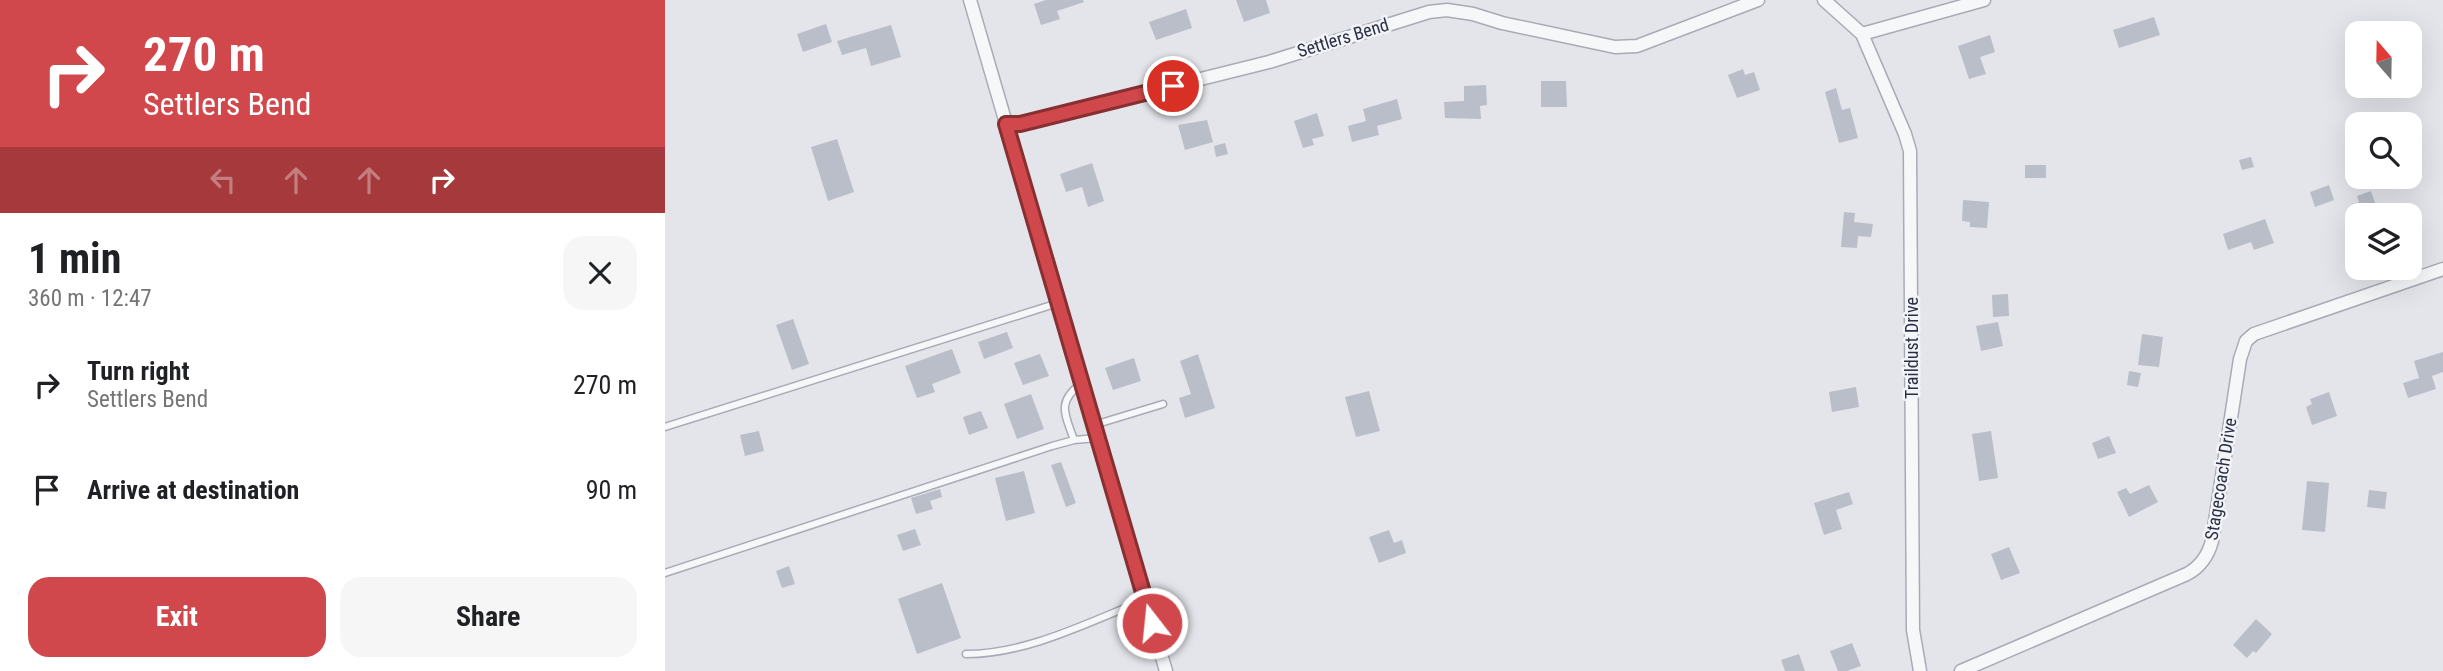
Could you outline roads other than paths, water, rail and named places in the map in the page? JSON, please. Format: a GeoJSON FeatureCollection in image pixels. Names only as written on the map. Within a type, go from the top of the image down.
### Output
{"type":"FeatureCollection","features":[{"type":"Feature","properties":{"kind":"street"},"geometry":{"type":"LineString","coordinates":[[970,0],[1166,671]]}},
{"type":"Feature","properties":{"kind":"street","name":"Settlers Bend"},"geometry":{"type":"LineString","coordinates":[[1006,124],[1020,124],[1269,62],[1429,12],[1447,10],[1473,14],[1521,27],[1626,47],[1658,39],[1758,0]]}},
{"type":"Feature","properties":{"kind":"street"},"geometry":{"type":"LineString","coordinates":[[1824,0],[1862,34],[1984,0]]}},
{"type":"Feature","properties":{"kind":"street","name":"Traildust Drive"},"geometry":{"type":"LineString","coordinates":[[1862,34],[1910,151],[1913,630],[1920,671]]}},
{"type":"Feature","properties":{"kind":"street","name":"Stagecoach Drive"},"geometry":{"type":"LineString","coordinates":[[1961,671],[2187,574],[2204,560],[2211,541],[2240,359],[2246,341],[2254,334],[2443,269]]}},
{"type":"Feature","properties":{"kind":"lane"},"geometry":{"type":"LineString","coordinates":[[665,427],[1058,303]]}},
{"type":"Feature","properties":{"kind":"lane"},"geometry":{"type":"LineString","coordinates":[[1074,440],[1065,415],[1064,403],[1071,391],[1082,383]]}},
{"type":"Feature","properties":{"kind":"lane"},"geometry":{"type":"LineString","coordinates":[[1094,425],[1163,404]]}},
{"type":"Feature","properties":{"kind":"lane"},"geometry":{"type":"LineString","coordinates":[[665,573],[1074,440],[1098,438]]}},
{"type":"Feature","properties":{"kind":"lane"},"geometry":{"type":"LineString","coordinates":[[966,654],[1009,650],[1145,600]]}}]}
